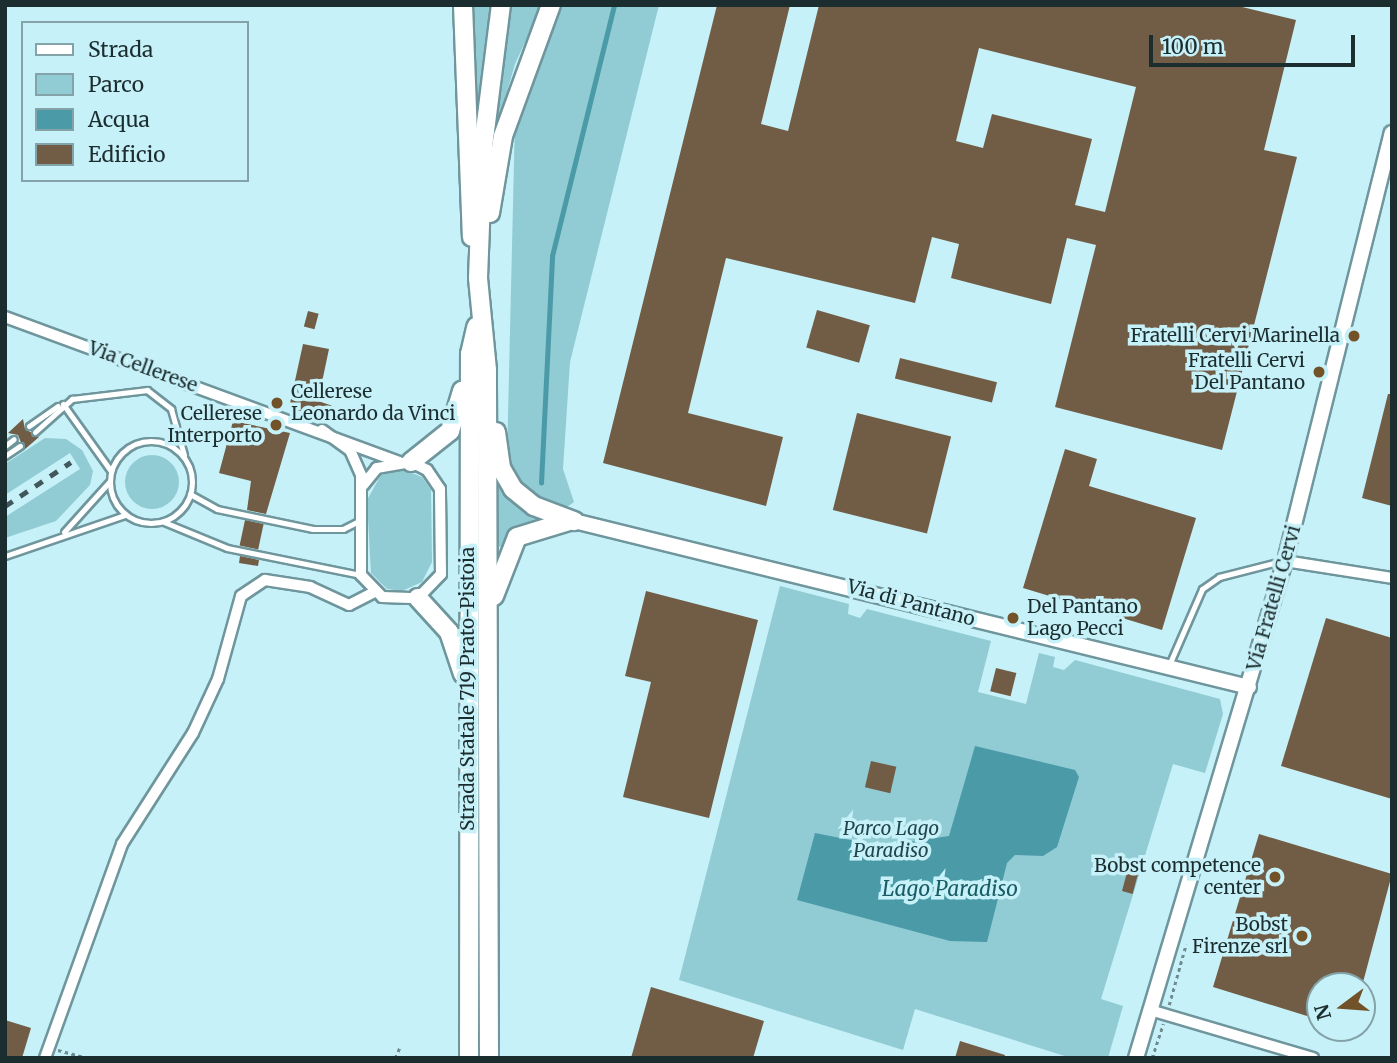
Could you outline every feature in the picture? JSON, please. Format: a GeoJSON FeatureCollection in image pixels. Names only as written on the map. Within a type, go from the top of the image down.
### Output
{"type":"FeatureCollection","features":[{"type":"Feature","properties":{"kind":"highway"},"geometry":{"type":"LineString","coordinates":[[463,5],[465,180],[478,278]]}},
{"type":"Feature","properties":{"kind":"highway","name":"Strada Statale 719 Prato-Pistoia"},"geometry":{"type":"LineString","coordinates":[[489,1058],[487,370],[478,320],[478,278],[483,147],[501,5]]}},
{"type":"Feature","properties":{"kind":"highway"},"geometry":{"type":"LineString","coordinates":[[478,278],[503,136],[551,5]]}},
{"type":"Feature","properties":{"kind":"highway","name":"Strada Statale 719 Prato-Pistoia"},"geometry":{"type":"LineString","coordinates":[[469,1058],[470,354],[478,320]]}},
{"type":"Feature","properties":{"kind":"highway"},"geometry":{"type":"LineString","coordinates":[[405,462],[450,431],[470,354]]}},
{"type":"Feature","properties":{"kind":"highway"},"geometry":{"type":"LineString","coordinates":[[487,370],[507,480],[534,506],[574,521]]}},
{"type":"Feature","properties":{"kind":"highway"},"geometry":{"type":"LineString","coordinates":[[488,616],[517,537],[542,524],[574,521]]}},
{"type":"Feature","properties":{"kind":"highway"},"geometry":{"type":"LineString","coordinates":[[418,598],[449,632],[468,696]]}},
{"type":"Feature","properties":{"kind":"street","name":"Via Fratelli Cervi"},"geometry":{"type":"LineString","coordinates":[[1136,1058],[1285,561],[1392,133]]}},
{"type":"Feature","properties":{"kind":"street","name":"Via Cellerese"},"geometry":{"type":"LineString","coordinates":[[5,317],[322,430]]}},
{"type":"Feature","properties":{"kind":"street"},"geometry":{"type":"LineString","coordinates":[[47,1052],[122,844],[193,733],[218,679],[241,596],[265,580],[310,587],[349,605],[374,592],[418,598],[441,573],[444,511],[433,477],[405,462],[322,430]]}},
{"type":"Feature","properties":{"kind":"street"},"geometry":{"type":"LineString","coordinates":[[322,430],[350,450],[363,485],[361,575],[374,592]]}},
{"type":"Feature","properties":{"kind":"street"},"geometry":{"type":"LineString","coordinates":[[363,485],[377,468],[405,462]]}},
{"type":"Feature","properties":{"kind":"street","name":"Via di Pantano"},"geometry":{"type":"LineString","coordinates":[[574,521],[1249,687]]}},
{"type":"Feature","properties":{"kind":"street"},"geometry":{"type":"LineString","coordinates":[[1285,561],[1392,578]]}},
{"type":"Feature","properties":{"kind":"street"},"geometry":{"type":"LineString","coordinates":[[1150,1010],[1313,1058]]}},
{"type":"Feature","properties":{"kind":"lane"},"geometry":{"type":"LineString","coordinates":[[29,426],[60,405],[118,389],[158,395],[171,409],[190,494]]}},
{"type":"Feature","properties":{"kind":"lane"},"geometry":{"type":"LineString","coordinates":[[35,432],[60,405]]}},
{"type":"Feature","properties":{"kind":"lane"},"geometry":{"type":"LineString","coordinates":[[60,405],[111,471]]}},
{"type":"Feature","properties":{"kind":"lane"},"geometry":{"type":"LineString","coordinates":[[5,446],[14,439]]}},
{"type":"Feature","properties":{"kind":"lane"},"geometry":{"type":"LineString","coordinates":[[61,534],[109,482],[111,471],[123,451],[144,441],[166,444],[184,458]]}},
{"type":"Feature","properties":{"kind":"lane"},"geometry":{"type":"LineString","coordinates":[[5,456],[20,446]]}},
{"type":"Feature","properties":{"kind":"lane"},"geometry":{"type":"LineString","coordinates":[[109,482],[125,515]]}},
{"type":"Feature","properties":{"kind":"lane"},"geometry":{"type":"LineString","coordinates":[[190,494],[216,509],[313,529],[343,529],[361,520]]}},
{"type":"Feature","properties":{"kind":"lane"},"geometry":{"type":"LineString","coordinates":[[164,522],[190,494]]}},
{"type":"Feature","properties":{"kind":"lane"},"geometry":{"type":"LineString","coordinates":[[5,556],[61,534],[125,515],[164,522],[227,548],[361,575]]}},
{"type":"Feature","properties":{"kind":"lane"},"geometry":{"type":"LineString","coordinates":[[1168,668],[1202,589],[1219,577],[1285,561]]}},
{"type":"Feature","properties":{"kind":"path"},"geometry":{"type":"LineString","coordinates":[[395,1058],[400,1047]]}},
{"type":"Feature","properties":{"kind":"path"},"geometry":{"type":"LineString","coordinates":[[47,1052],[88,1058]]}},
{"type":"Feature","properties":{"kind":"green space"},"geometry":{"type":"Polygon","coordinates":[[[469,5],[490,5],[473,139],[469,5]]]}},
{"type":"Feature","properties":{"kind":"green space"},"geometry":{"type":"Polygon","coordinates":[[[511,5],[542,5],[515,64],[496,130],[511,5]]]}},
{"type":"Feature","properties":{"kind":"green space"},"geometry":{"type":"Polygon","coordinates":[[[557,5],[659,5],[570,362],[563,469],[574,502],[567,507],[540,501],[516,484],[507,458],[515,120],[557,5]]]}},
{"type":"Feature","properties":{"kind":"green space"},"geometry":{"type":"Polygon","coordinates":[[[45,438],[66,439],[82,450],[93,471],[90,485],[56,521],[5,538],[5,517],[80,469],[70,453],[5,495],[5,464],[45,438]]]}},
{"type":"Feature","properties":{"kind":"green space"},"geometry":{"type":"Polygon","coordinates":[[[152,455],[171,463],[179,482],[171,501],[152,509],[133,501],[125,482],[133,463],[152,455]]]}},
{"type":"Feature","properties":{"kind":"green space"},"geometry":{"type":"Polygon","coordinates":[[[402,469],[422,477],[431,490],[432,562],[422,582],[402,591],[387,589],[371,573],[367,500],[381,475],[402,469]]]}},
{"type":"Feature","properties":{"kind":"green space"},"geometry":{"type":"Polygon","coordinates":[[[498,486],[540,517],[501,547],[498,546],[498,486]]]}},
{"type":"Feature","properties":{"kind":"green space","name":"Parco Lago Paradiso"},"geometry":{"type":"Polygon","coordinates":[[[780,586],[849,604],[848,614],[860,618],[867,609],[991,641],[978,692],[1026,704],[1039,653],[1055,657],[1053,667],[1064,670],[1075,660],[1220,699],[1223,714],[1205,773],[1173,764],[1101,999],[1123,1006],[1108,1058],[1071,1058],[915,1009],[903,1050],[679,980],[780,586]]]}},
{"type":"Feature","properties":{"kind":"water","name":"Lago Paradiso"},"geometry":{"type":"Polygon","coordinates":[[[975,746],[1075,770],[1079,777],[1057,847],[1043,856],[1015,855],[1007,863],[987,942],[950,941],[797,900],[815,833],[881,846],[949,836],[975,746]]]}},
{"type":"Feature","properties":{"kind":"building"},"geometry":{"type":"Polygon","coordinates":[[[717,5],[790,5],[761,124],[788,131],[819,5],[1234,5],[1296,20],[1264,150],[1297,157],[1222,450],[1055,407],[1096,245],[1067,238],[1051,304],[951,278],[959,244],[932,237],[915,303],[726,258],[688,413],[783,437],[766,506],[603,463],[717,5]],[[979,48],[956,141],[983,148],[992,114],[1092,139],[1075,205],[1105,212],[1136,87],[979,48]]]}},
{"type":"Feature","properties":{"kind":"building"},"geometry":{"type":"Polygon","coordinates":[[[817,310],[870,325],[859,363],[806,347],[817,310]]]}},
{"type":"Feature","properties":{"kind":"building"},"geometry":{"type":"Polygon","coordinates":[[[308,311],[319,314],[314,329],[304,326],[308,311]]]}},
{"type":"Feature","properties":{"kind":"building"},"geometry":{"type":"Polygon","coordinates":[[[303,344],[329,349],[318,401],[342,409],[338,421],[289,408],[303,344]]]}},
{"type":"Feature","properties":{"kind":"building"},"geometry":{"type":"Polygon","coordinates":[[[900,358],[997,382],[992,403],[895,378],[900,358]]]}},
{"type":"Feature","properties":{"kind":"building"},"geometry":{"type":"Polygon","coordinates":[[[1388,394],[1392,394],[1392,506],[1362,498],[1388,394]]]}},
{"type":"Feature","properties":{"kind":"building"},"geometry":{"type":"Polygon","coordinates":[[[857,413],[951,436],[927,533],[833,510],[857,413]]]}},
{"type":"Feature","properties":{"kind":"building"},"geometry":{"type":"Polygon","coordinates":[[[23,419],[25,429],[39,437],[24,450],[18,435],[8,433],[23,419]]]}},
{"type":"Feature","properties":{"kind":"building"},"geometry":{"type":"Polygon","coordinates":[[[233,421],[290,433],[266,514],[247,510],[251,481],[219,473],[233,421]]]}},
{"type":"Feature","properties":{"kind":"building"},"geometry":{"type":"Polygon","coordinates":[[[1065,449],[1097,459],[1089,486],[1196,518],[1162,630],[1023,588],[1065,449]]]}},
{"type":"Feature","properties":{"kind":"building"},"geometry":{"type":"Polygon","coordinates":[[[245,520],[264,524],[258,549],[240,545],[245,520]]]}},
{"type":"Feature","properties":{"kind":"building"},"geometry":{"type":"Polygon","coordinates":[[[240,556],[259,560],[258,566],[239,563],[240,556]]]}},
{"type":"Feature","properties":{"kind":"building"},"geometry":{"type":"Polygon","coordinates":[[[646,591],[758,620],[709,818],[623,797],[651,682],[625,676],[646,591]]]}},
{"type":"Feature","properties":{"kind":"building"},"geometry":{"type":"Polygon","coordinates":[[[1326,618],[1392,638],[1392,799],[1281,766],[1326,618]]]}},
{"type":"Feature","properties":{"kind":"building"},"geometry":{"type":"Polygon","coordinates":[[[996,668],[1016,673],[1011,696],[990,691],[996,668]]]}},
{"type":"Feature","properties":{"kind":"building"},"geometry":{"type":"Polygon","coordinates":[[[871,761],[896,767],[890,793],[865,787],[871,761]]]}},
{"type":"Feature","properties":{"kind":"building","name":"Bobst Firenze srl"},"geometry":{"type":"Polygon","coordinates":[[[1259,834],[1392,874],[1366,972],[1306,972],[1306,1016],[1213,987],[1259,834]]]}},
{"type":"Feature","properties":{"kind":"building"},"geometry":{"type":"Polygon","coordinates":[[[1129,865],[1140,868],[1133,894],[1122,891],[1129,865]]]}},
{"type":"Feature","properties":{"kind":"building"},"geometry":{"type":"Polygon","coordinates":[[[651,987],[764,1021],[753,1058],[631,1058],[651,987]]]}},
{"type":"Feature","properties":{"kind":"building"},"geometry":{"type":"Polygon","coordinates":[[[5,1020],[31,1028],[22,1058],[5,1058],[5,1020]]]}},
{"type":"Feature","properties":{"kind":"building"},"geometry":{"type":"Polygon","coordinates":[[[960,1041],[1005,1055],[1004,1058],[955,1058],[960,1041]]]}},
{"type":"Feature","properties":{"kind":"waterway"},"geometry":{"type":"LineString","coordinates":[[541,483],[552,256],[614,5]]}},
{"type":"Feature","properties":{"kind":"railway"},"geometry":{"type":"LineString","coordinates":[[5,506],[71,462]]}},
{"type":"Feature","properties":{"kind":"place","name":"Fratelli Cervi Marinella"},"geometry":{"type":"Point","coordinates":[1354,336]}},
{"type":"Feature","properties":{"kind":"place","name":"Fratelli Cervi Del Pantano"},"geometry":{"type":"Point","coordinates":[1319,372]}},
{"type":"Feature","properties":{"kind":"place","name":"Cellerese Leonardo da Vinci"},"geometry":{"type":"Point","coordinates":[277,403]}},
{"type":"Feature","properties":{"kind":"place","name":"Cellerese Interporto"},"geometry":{"type":"Point","coordinates":[276,425]}},
{"type":"Feature","properties":{"kind":"place","name":"Del Pantano Lago Pecci"},"geometry":{"type":"Point","coordinates":[1013,618]}},
{"type":"Feature","properties":{"kind":"place","name":"Bobst competence center"},"geometry":{"type":"Point","coordinates":[1275,877]}},
{"type":"Feature","properties":{"kind":"place","name":"Bobst Firenze srl"},"geometry":{"type":"Point","coordinates":[1302,936]}}]}
